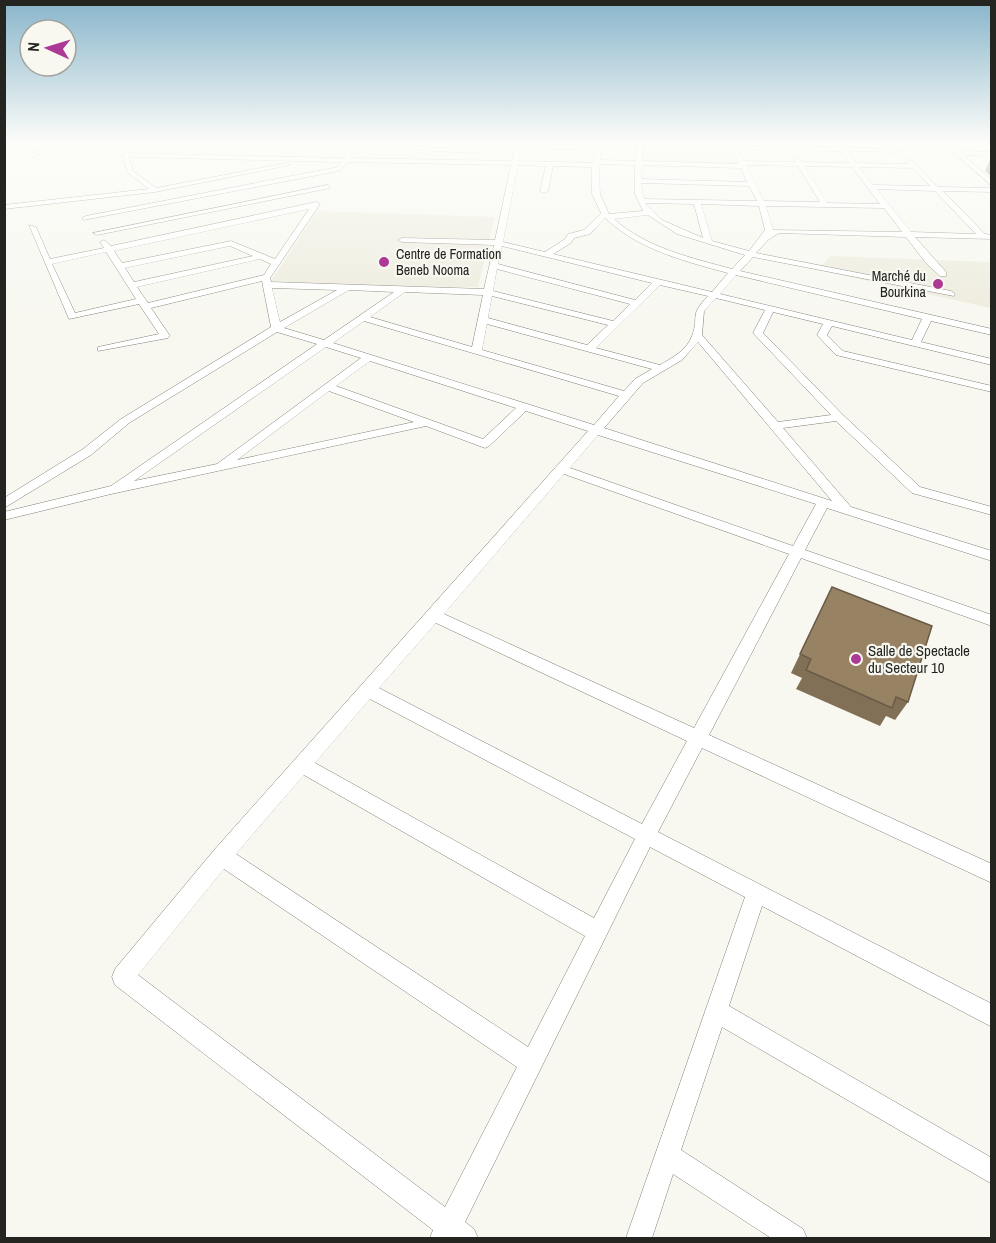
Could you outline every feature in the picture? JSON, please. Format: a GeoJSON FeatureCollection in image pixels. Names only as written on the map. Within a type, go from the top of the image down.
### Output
{"type":"FeatureCollection","features":[{"type":"Feature","properties":{"kind":"street"},"geometry":{"type":"LineString","coordinates":[[4,207],[66,200]]}},
{"type":"Feature","properties":{"kind":"street"},"geometry":{"type":"LineString","coordinates":[[102,349],[165,336],[121,266],[85,216],[174,200]]}},
{"type":"Feature","properties":{"kind":"street"},"geometry":{"type":"LineString","coordinates":[[97,233],[263,200]]}},
{"type":"Feature","properties":{"kind":"street"},"geometry":{"type":"LineString","coordinates":[[276,328],[267,281],[276,263],[319,200]]}},
{"type":"Feature","properties":{"kind":"street"},"geometry":{"type":"LineString","coordinates":[[476,351],[507,200]]}},
{"type":"Feature","properties":{"kind":"street"},"geometry":{"type":"LineString","coordinates":[[599,200],[606,215],[634,236],[708,251],[750,253],[928,317],[992,332]]}},
{"type":"Feature","properties":{"kind":"street"},"geometry":{"type":"LineString","coordinates":[[760,200],[768,219],[769,230],[765,238]]}},
{"type":"Feature","properties":{"kind":"street"},"geometry":{"type":"LineString","coordinates":[[822,200],[825,205]]}},
{"type":"Feature","properties":{"kind":"street"},"geometry":{"type":"LineString","coordinates":[[881,200],[943,274]]}},
{"type":"Feature","properties":{"kind":"street"},"geometry":{"type":"LineString","coordinates":[[947,200],[981,235]]}},
{"type":"Feature","properties":{"kind":"street"},"geometry":{"type":"LineString","coordinates":[[641,201],[886,206]]}},
{"type":"Feature","properties":{"kind":"street"},"geometry":{"type":"LineString","coordinates":[[641,201],[650,213],[708,251],[733,272],[951,294]]}},
{"type":"Feature","properties":{"kind":"street"},"geometry":{"type":"LineString","coordinates":[[697,202],[708,251]]}},
{"type":"Feature","properties":{"kind":"street"},"geometry":{"type":"LineString","coordinates":[[48,262],[315,206]]}},
{"type":"Feature","properties":{"kind":"street"},"geometry":{"type":"LineString","coordinates":[[199,213],[213,227]]}},
{"type":"Feature","properties":{"kind":"street"},"geometry":{"type":"LineString","coordinates":[[547,254],[568,241],[571,236],[587,232],[606,215],[650,213]]}},
{"type":"Feature","properties":{"kind":"street"},"geometry":{"type":"LineString","coordinates":[[768,219],[783,226],[815,231]]}},
{"type":"Feature","properties":{"kind":"street"},"geometry":{"type":"LineString","coordinates":[[32,227],[72,317],[267,281],[347,288],[488,292],[614,324]]}},
{"type":"Feature","properties":{"kind":"street"},"geometry":{"type":"LineString","coordinates":[[847,510],[698,336],[697,319],[700,310],[750,253],[765,238],[777,231],[992,237]]}},
{"type":"Feature","properties":{"kind":"street"},"geometry":{"type":"LineString","coordinates":[[184,233],[196,250]]}},
{"type":"Feature","properties":{"kind":"street"},"geometry":{"type":"LineString","coordinates":[[402,240],[498,243],[992,362]]}},
{"type":"Feature","properties":{"kind":"street"},"geometry":{"type":"LineString","coordinates":[[121,266],[231,243],[276,263]]}},
{"type":"Feature","properties":{"kind":"street"},"geometry":{"type":"LineString","coordinates":[[133,285],[284,251]]}},
{"type":"Feature","properties":{"kind":"street"},"geometry":{"type":"LineString","coordinates":[[494,266],[637,303]]}},
{"type":"Feature","properties":{"kind":"street"},"geometry":{"type":"LineString","coordinates":[[589,350],[658,282]]}},
{"type":"Feature","properties":{"kind":"street"},"geometry":{"type":"LineString","coordinates":[[4,504],[87,452],[125,421],[276,328],[347,288]]}},
{"type":"Feature","properties":{"kind":"street"},"geometry":{"type":"LineString","coordinates":[[111,490],[404,289]]}},
{"type":"Feature","properties":{"kind":"street"},"geometry":{"type":"LineString","coordinates":[[770,309],[758,333],[839,417],[916,490],[992,511]]}},
{"type":"Feature","properties":{"kind":"street"},"geometry":{"type":"LineString","coordinates":[[915,344],[928,317]]}},
{"type":"Feature","properties":{"kind":"street"},"geometry":{"type":"LineString","coordinates":[[363,318],[626,396]]}},
{"type":"Feature","properties":{"kind":"street"},"geometry":{"type":"LineString","coordinates":[[483,320],[660,368]]}},
{"type":"Feature","properties":{"kind":"street"},"geometry":{"type":"LineString","coordinates":[[829,323],[822,335],[840,353],[992,389]]}},
{"type":"Feature","properties":{"kind":"street"},"geometry":{"type":"LineString","coordinates":[[276,328],[992,556]]}},
{"type":"Feature","properties":{"kind":"street"},"geometry":{"type":"LineString","coordinates":[[698,336],[676,360],[639,381],[222,856],[123,977],[453,1234],[532,1063],[646,836],[823,503]]}},
{"type":"Feature","properties":{"kind":"street"},"geometry":{"type":"LineString","coordinates":[[218,468],[368,358]]}},
{"type":"Feature","properties":{"kind":"street"},"geometry":{"type":"LineString","coordinates":[[328,387],[485,444],[524,408]]}},
{"type":"Feature","properties":{"kind":"street"},"geometry":{"type":"LineString","coordinates":[[775,426],[839,417]]}},
{"type":"Feature","properties":{"kind":"street"},"geometry":{"type":"LineString","coordinates":[[4,516],[111,490],[426,423]]}},
{"type":"Feature","properties":{"kind":"street"},"geometry":{"type":"LineString","coordinates":[[562,469],[992,621]]}},
{"type":"Feature","properties":{"kind":"street"},"geometry":{"type":"LineString","coordinates":[[433,615],[992,874]]}},
{"type":"Feature","properties":{"kind":"street"},"geometry":{"type":"LineString","coordinates":[[368,690],[992,1016]]}},
{"type":"Feature","properties":{"kind":"street"},"geometry":{"type":"LineString","coordinates":[[302,765],[598,932]]}},
{"type":"Feature","properties":{"kind":"street"},"geometry":{"type":"LineString","coordinates":[[222,856],[532,1063]]}},
{"type":"Feature","properties":{"kind":"street"},"geometry":{"type":"LineString","coordinates":[[639,1239],[756,893]]}},
{"type":"Feature","properties":{"kind":"street"},"geometry":{"type":"LineString","coordinates":[[715,1010],[992,1172]]}},
{"type":"Feature","properties":{"kind":"street"},"geometry":{"type":"LineString","coordinates":[[667,1155],[794,1239]]}},
{"type":"Feature","properties":{"kind":"shaded area","name":"Centre de Formation Beneb Nooma"},"geometry":{"type":"Polygon","coordinates":[[[317,211],[495,217],[478,287],[361,286],[271,281],[317,211]]]}},
{"type":"Feature","properties":{"kind":"shaded area","name":"Marché du Bourkina"},"geometry":{"type":"Polygon","coordinates":[[[830,256],[991,262],[991,308],[818,270],[830,256]]]}},
{"type":"Feature","properties":{"kind":"building","name":"Salle de Spectacle du Secteur 10"},"geometry":{"type":"Polygon","coordinates":[[[832,587],[932,626],[908,702],[896,697],[892,708],[806,670],[811,659],[800,654],[832,587]]]}},
{"type":"Feature","properties":{"kind":"place","name":"Centre de Formation Beneb Nooma"},"geometry":{"type":"Point","coordinates":[384,262]}},
{"type":"Feature","properties":{"kind":"place","name":"Marché du Bourkina"},"geometry":{"type":"Point","coordinates":[938,284]}},
{"type":"Feature","properties":{"kind":"place","name":"Salle de Spectacle du Secteur 10"},"geometry":{"type":"Point","coordinates":[856,659]}}]}
